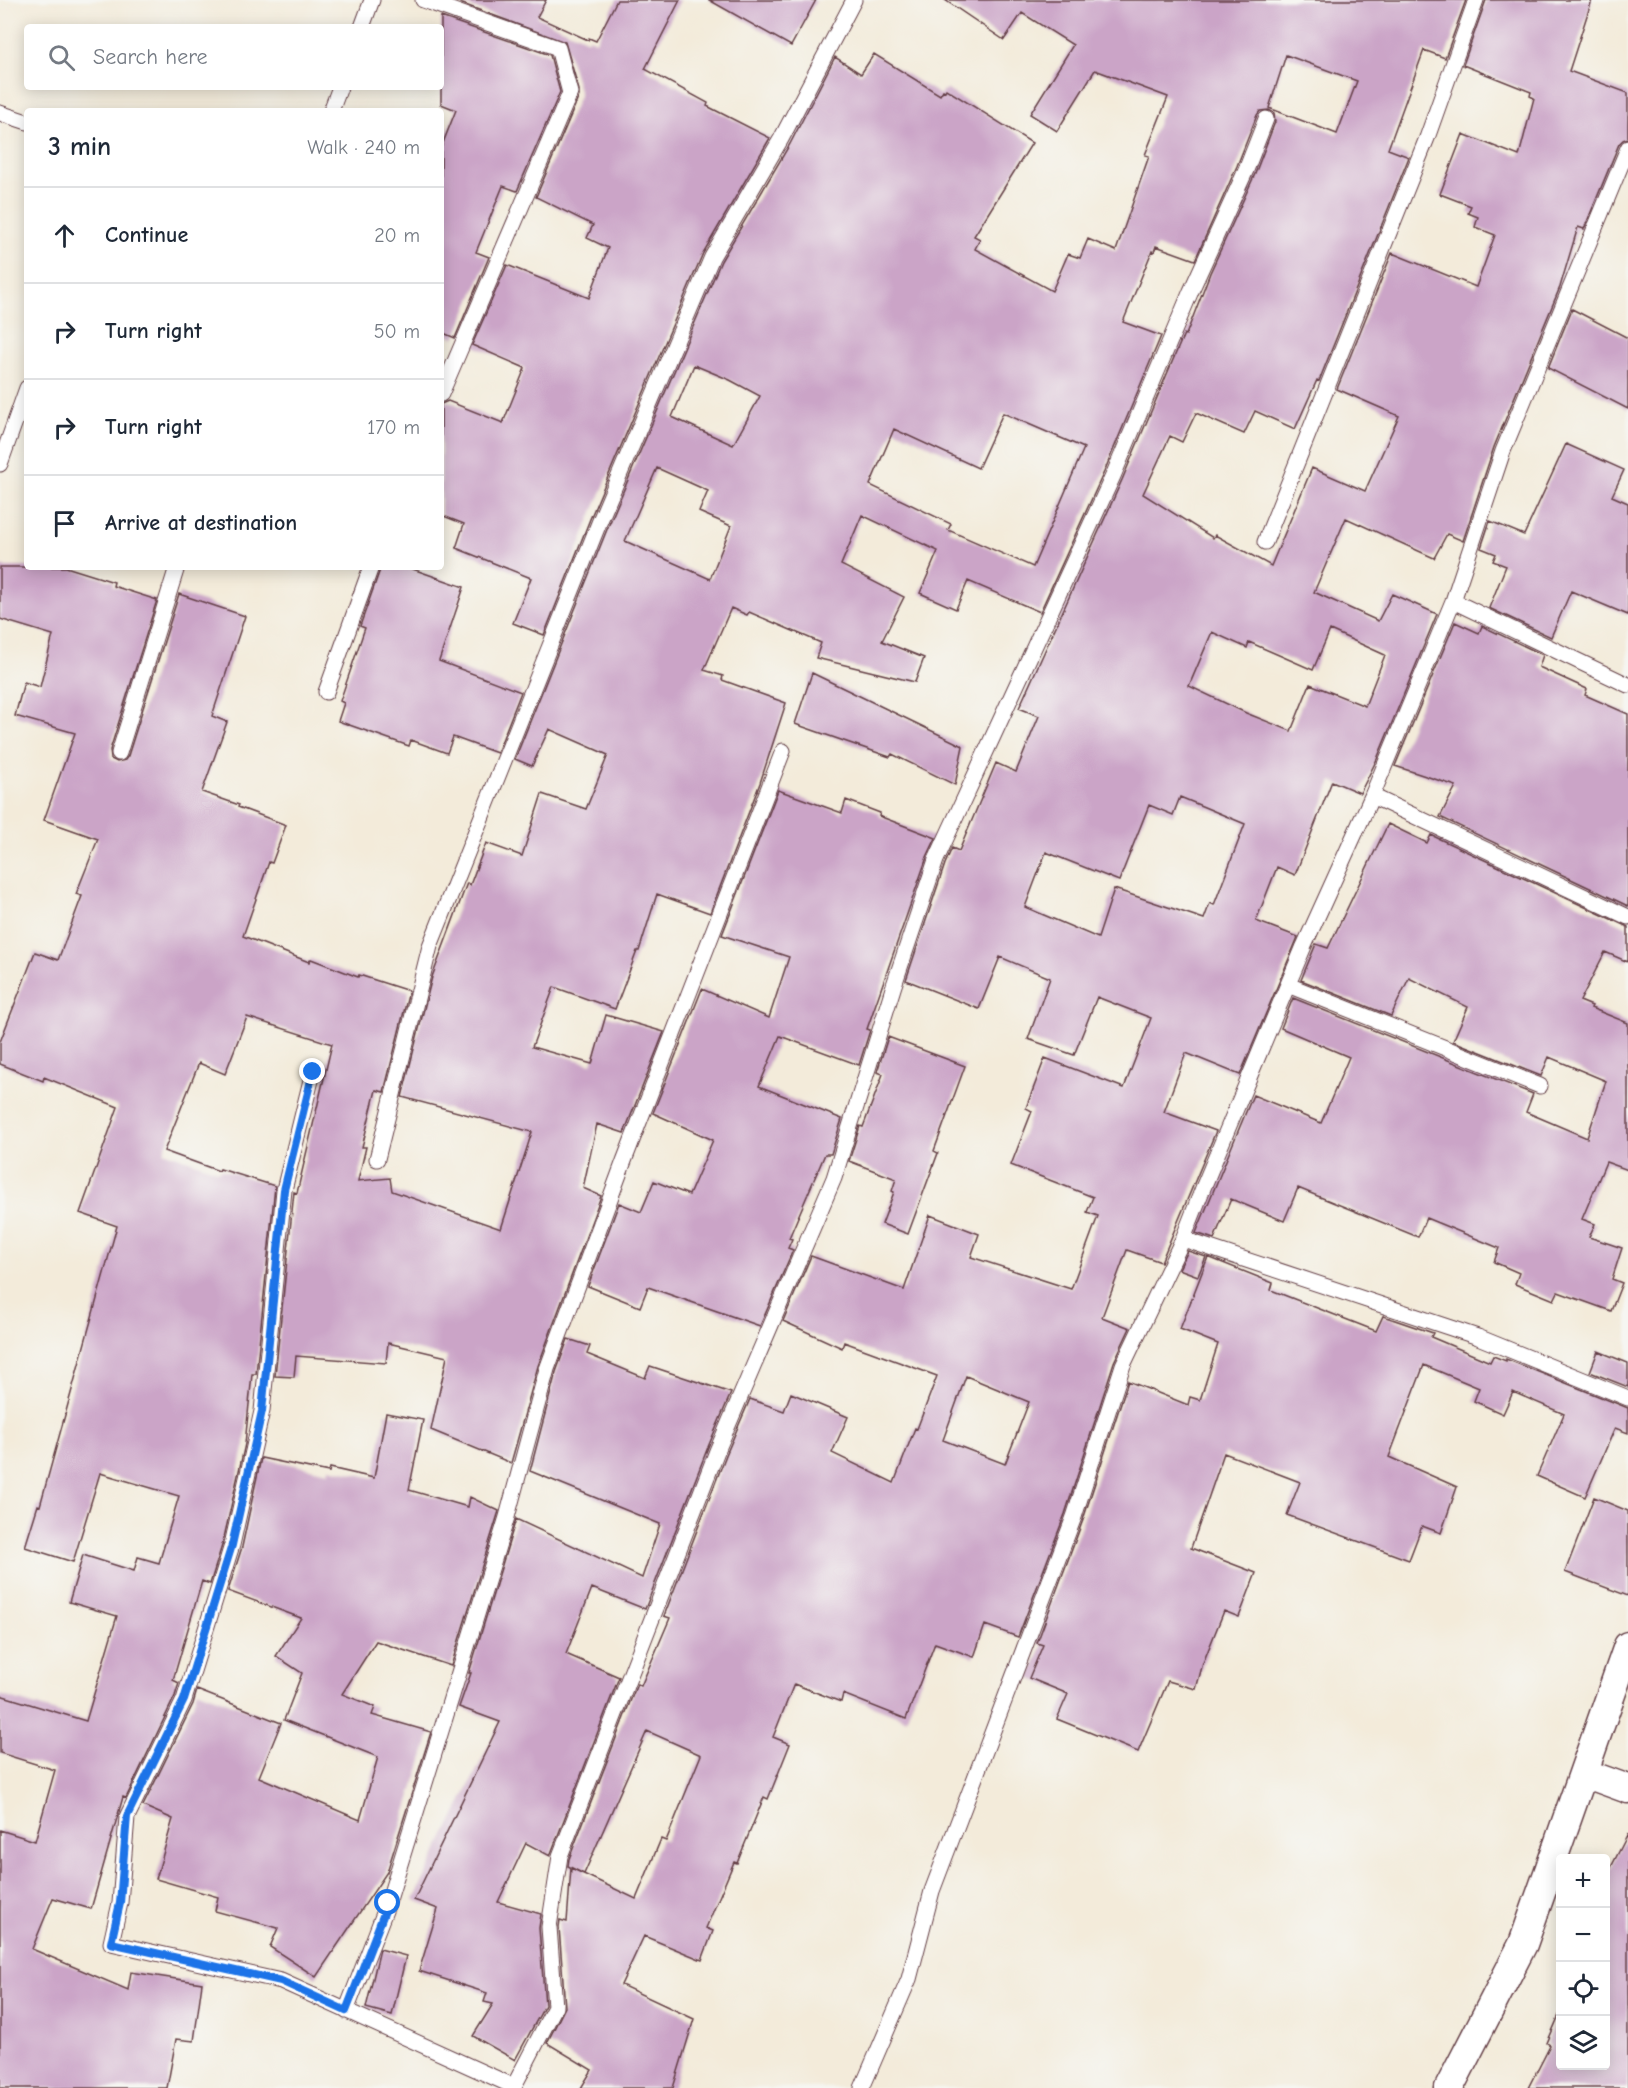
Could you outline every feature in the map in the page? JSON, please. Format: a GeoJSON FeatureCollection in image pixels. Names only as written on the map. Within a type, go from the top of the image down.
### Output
{"type":"FeatureCollection","features":[{"type":"Feature","properties":{"kind":"street"},"geometry":{"type":"LineString","coordinates":[[1449,2088],[1523,1944],[1628,1646]]}},
{"type":"Feature","properties":{"kind":"street"},"geometry":{"type":"LineString","coordinates":[[1584,1773],[1628,1789]]}},
{"type":"Feature","properties":{"kind":"lane"},"geometry":{"type":"LineString","coordinates":[[363,24],[372,0]]}},
{"type":"Feature","properties":{"kind":"lane"},"geometry":{"type":"LineString","coordinates":[[423,0],[558,48],[570,93],[444,387]]}},
{"type":"Feature","properties":{"kind":"lane"},"geometry":{"type":"LineString","coordinates":[[377,1160],[430,946],[599,523],[712,257],[781,139],[854,0]]}},
{"type":"Feature","properties":{"kind":"lane"},"geometry":{"type":"LineString","coordinates":[[1265,542],[1427,138],[1476,0]]}},
{"type":"Feature","properties":{"kind":"lane"},"geometry":{"type":"LineString","coordinates":[[332,108],[339,90]]}},
{"type":"Feature","properties":{"kind":"lane"},"geometry":{"type":"LineString","coordinates":[[0,113],[24,121]]}},
{"type":"Feature","properties":{"kind":"lane"},"geometry":{"type":"LineString","coordinates":[[313,1072],[284,1190],[262,1411],[232,1545],[184,1700],[127,1816],[120,1903],[111,1943],[281,1981],[513,2087],[555,2007],[549,1927],[560,1856],[717,1451],[834,1178],[894,985],[936,860],[1113,476],[1266,119]]}},
{"type":"Feature","properties":{"kind":"lane"},"geometry":{"type":"LineString","coordinates":[[862,2088],[909,1978],[932,1891],[1074,1516],[1123,1365],[1183,1239],[1288,985],[1372,796],[1453,601],[1503,451],[1628,148]]}},
{"type":"Feature","properties":{"kind":"lane"},"geometry":{"type":"LineString","coordinates":[[0,464],[24,396]]}},
{"type":"Feature","properties":{"kind":"lane"},"geometry":{"type":"LineString","coordinates":[[119,753],[176,570]]}},
{"type":"Feature","properties":{"kind":"lane"},"geometry":{"type":"LineString","coordinates":[[326,692],[370,570]]}},
{"type":"Feature","properties":{"kind":"lane"},"geometry":{"type":"LineString","coordinates":[[1453,601],[1628,685]]}},
{"type":"Feature","properties":{"kind":"lane"},"geometry":{"type":"LineString","coordinates":[[346,2011],[388,1903],[507,1517],[547,1369],[624,1161],[783,751]]}},
{"type":"Feature","properties":{"kind":"lane"},"geometry":{"type":"LineString","coordinates":[[1372,796],[1628,917]]}},
{"type":"Feature","properties":{"kind":"lane"},"geometry":{"type":"LineString","coordinates":[[1288,985],[1540,1086]]}},
{"type":"Feature","properties":{"kind":"lane"},"geometry":{"type":"LineString","coordinates":[[1183,1239],[1478,1337],[1628,1398]]}},
{"type":"Feature","properties":{"kind":"building"},"geometry":{"type":"Polygon","coordinates":[[[461,0],[546,0],[537,17],[588,40],[589,38],[596,41],[617,0],[680,0],[645,69],[708,103],[707,106],[770,138],[703,253],[590,519],[544,635],[513,623],[531,578],[456,548],[464,524],[444,516],[444,403],[448,401],[503,423],[525,368],[472,345],[507,265],[589,298],[608,248],[587,238],[593,225],[536,197],[579,96],[565,42],[460,3],[461,0]]]}},
{"type":"Feature","properties":{"kind":"building"},"geometry":{"type":"Polygon","coordinates":[[[709,0],[816,0],[791,46],[709,0]]]}},
{"type":"Feature","properties":{"kind":"building"},"geometry":{"type":"Polygon","coordinates":[[[945,0],[1466,0],[1445,58],[1424,50],[1388,149],[1409,157],[1319,381],[1317,380],[1295,429],[1255,411],[1244,434],[1196,413],[1182,442],[1170,436],[1143,494],[1213,538],[1215,535],[1271,566],[1312,468],[1365,491],[1399,416],[1337,389],[1392,253],[1476,287],[1495,235],[1475,227],[1478,217],[1468,213],[1471,206],[1440,194],[1463,134],[1519,156],[1534,98],[1530,96],[1531,92],[1463,65],[1486,0],[1592,0],[1569,71],[1628,93],[1628,138],[1619,144],[1584,229],[1578,227],[1560,287],[1494,447],[1463,541],[1447,534],[1434,558],[1346,518],[1314,592],[1378,621],[1392,594],[1437,614],[1377,759],[1360,793],[1332,781],[1295,875],[1277,867],[1256,921],[1298,937],[1240,1075],[1186,1053],[1164,1112],[1216,1131],[1161,1262],[1127,1250],[1102,1317],[1130,1328],[1114,1362],[1065,1514],[1018,1637],[985,1625],[974,1657],[935,1643],[906,1719],[843,1694],[841,1702],[794,1684],[773,1737],[790,1744],[768,1799],[764,1797],[737,1863],[734,1862],[706,1928],[713,1931],[702,1960],[644,1936],[621,1985],[694,2019],[673,2088],[581,2088],[592,2070],[547,2043],[565,2007],[559,1927],[560,1920],[567,1922],[571,1868],[636,1899],[661,1839],[666,1841],[701,1755],[647,1731],[584,1874],[568,1866],[569,1859],[637,1684],[641,1686],[670,1618],[664,1616],[750,1399],[784,1411],[791,1393],[848,1417],[832,1453],[894,1483],[937,1376],[844,1342],[842,1348],[783,1321],[811,1256],[904,1290],[930,1215],[979,1234],[971,1257],[1071,1289],[1098,1216],[1087,1212],[1093,1197],[1011,1165],[1032,1111],[1026,1108],[1045,1058],[1124,1088],[1151,1018],[1097,997],[1074,1055],[1028,1039],[1050,978],[1000,957],[979,1009],[906,980],[945,864],[952,848],[959,851],[996,763],[1016,772],[1039,716],[1019,708],[1122,480],[1184,334],[1186,335],[1210,273],[1255,174],[1275,122],[1274,113],[1269,110],[1260,111],[1257,115],[1195,260],[1156,246],[1154,252],[1152,251],[1123,322],[1161,336],[1104,472],[1040,612],[968,581],[956,609],[920,593],[938,551],[862,515],[841,565],[904,597],[882,641],[924,658],[915,682],[816,658],[821,643],[749,612],[747,615],[731,608],[704,670],[723,676],[722,680],[786,703],[760,783],[710,913],[657,894],[639,951],[637,951],[615,1009],[554,987],[532,1047],[592,1064],[606,1015],[664,1032],[624,1133],[597,1124],[583,1188],[601,1196],[538,1366],[511,1463],[431,1430],[447,1357],[388,1343],[386,1363],[296,1356],[294,1377],[275,1376],[294,1192],[297,1193],[332,1044],[247,1017],[225,1074],[199,1063],[164,1151],[219,1171],[220,1169],[275,1186],[256,1374],[252,1374],[245,1444],[223,1542],[210,1584],[202,1581],[173,1680],[179,1683],[175,1696],[126,1798],[123,1797],[91,1909],[53,1898],[32,1949],[128,1990],[131,1972],[202,1983],[194,2041],[176,2039],[167,2088],[0,2088],[0,1830],[35,1841],[55,1770],[0,1753],[0,1695],[86,1721],[117,1616],[69,1602],[83,1555],[134,1571],[138,1557],[159,1563],[179,1496],[100,1473],[73,1562],[25,1547],[38,1505],[40,1506],[117,1226],[80,1213],[118,1107],[44,1077],[43,1081],[0,1064],[0,1042],[35,952],[58,960],[82,896],[76,894],[98,839],[44,820],[75,733],[15,716],[24,682],[40,687],[53,635],[0,619],[0,567],[24,567],[24,570],[76,570],[114,582],[113,586],[157,600],[110,750],[111,759],[117,762],[125,760],[128,756],[179,594],[245,616],[212,716],[227,722],[202,792],[286,825],[272,863],[269,862],[243,936],[309,962],[311,959],[358,977],[359,975],[409,991],[384,1092],[376,1090],[362,1147],[366,1147],[358,1181],[390,1178],[392,1191],[501,1229],[532,1132],[402,1097],[432,977],[467,883],[470,885],[486,843],[522,856],[542,794],[586,809],[608,755],[549,729],[532,766],[515,759],[608,527],[721,261],[790,144],[835,57],[861,74],[874,54],[940,95],[946,89],[1032,143],[974,236],[980,239],[975,249],[1052,291],[1068,254],[1080,258],[1088,239],[1116,251],[1149,156],[1145,155],[1168,97],[1095,70],[1057,131],[1030,114],[1073,45],[1022,13],[1004,40],[945,0]],[[1286,55],[1269,108],[1337,134],[1357,81],[1286,55]],[[694,365],[672,417],[733,445],[760,396],[694,365]],[[1003,413],[978,468],[894,429],[870,485],[951,524],[948,530],[1033,567],[1084,448],[1003,413]],[[657,468],[625,541],[710,579],[731,526],[699,512],[708,491],[657,468]],[[1330,630],[1313,670],[1249,642],[1247,648],[1212,632],[1189,686],[1291,731],[1310,684],[1365,706],[1385,655],[1330,630]],[[1180,797],[1173,815],[1149,805],[1119,881],[1046,852],[1025,907],[1098,938],[1114,889],[1204,919],[1210,903],[1214,905],[1245,824],[1180,797]],[[966,1376],[943,1440],[1005,1464],[1029,1402],[966,1376]]]}},
{"type":"Feature","properties":{"kind":"building"},"geometry":{"type":"Polygon","coordinates":[[[441,17],[550,55],[560,92],[517,191],[503,186],[476,252],[489,257],[455,338],[444,333],[444,140],[456,110],[441,104],[441,90],[444,90],[444,24],[441,24],[441,17]]]}},
{"type":"Feature","properties":{"kind":"building"},"geometry":{"type":"Polygon","coordinates":[[[1572,309],[1628,338],[1628,409],[1548,368],[1572,309]]]}},
{"type":"Feature","properties":{"kind":"building"},"geometry":{"type":"Polygon","coordinates":[[[1566,444],[1624,470],[1612,496],[1628,503],[1628,615],[1571,591],[1551,637],[1489,608],[1506,566],[1493,561],[1496,554],[1481,548],[1490,521],[1524,535],[1566,444]]]}},
{"type":"Feature","properties":{"kind":"building"},"geometry":{"type":"Polygon","coordinates":[[[380,570],[416,570],[464,587],[439,661],[521,692],[497,753],[453,737],[447,753],[411,740],[409,746],[338,721],[344,703],[340,701],[365,628],[360,626],[380,570]]]}},
{"type":"Feature","properties":{"kind":"building"},"geometry":{"type":"Polygon","coordinates":[[[1455,622],[1479,633],[1482,626],[1543,655],[1539,667],[1587,689],[1585,695],[1628,714],[1628,906],[1440,817],[1456,786],[1395,766],[1455,622]]]}},
{"type":"Feature","properties":{"kind":"building"},"geometry":{"type":"Polygon","coordinates":[[[812,673],[963,746],[955,785],[892,754],[890,757],[795,724],[812,673]]]}},
{"type":"Feature","properties":{"kind":"building"},"geometry":{"type":"Polygon","coordinates":[[[778,790],[842,813],[846,800],[880,813],[879,816],[936,838],[927,857],[867,1029],[870,1030],[859,1065],[780,1036],[759,1086],[842,1119],[831,1154],[825,1154],[789,1238],[792,1239],[788,1248],[793,1250],[760,1326],[648,1287],[640,1307],[588,1286],[619,1203],[641,1212],[654,1181],[689,1195],[713,1140],[653,1113],[702,989],[769,1018],[789,957],[722,935],[778,790]]]}},
{"type":"Feature","properties":{"kind":"building"},"geometry":{"type":"Polygon","coordinates":[[[1388,824],[1427,843],[1431,835],[1628,927],[1628,962],[1605,952],[1580,1001],[1628,1023],[1628,1170],[1606,1162],[1582,1219],[1595,1224],[1589,1237],[1622,1248],[1612,1279],[1622,1283],[1611,1311],[1558,1292],[1554,1300],[1515,1284],[1519,1273],[1494,1262],[1499,1248],[1426,1218],[1418,1237],[1298,1188],[1284,1221],[1231,1199],[1214,1239],[1196,1233],[1253,1095],[1321,1123],[1349,1057],[1281,1028],[1293,998],[1533,1094],[1526,1112],[1587,1138],[1606,1081],[1549,1057],[1541,1076],[1453,1041],[1468,1007],[1409,978],[1391,1016],[1301,980],[1316,944],[1328,948],[1388,824]]]}},
{"type":"Feature","properties":{"kind":"building"},"geometry":{"type":"Polygon","coordinates":[[[888,1037],[965,1066],[934,1151],[938,1153],[908,1234],[882,1224],[894,1192],[892,1191],[896,1179],[849,1161],[860,1126],[863,1127],[883,1074],[877,1072],[888,1037]]]}},
{"type":"Feature","properties":{"kind":"building"},"geometry":{"type":"Polygon","coordinates":[[[1188,1251],[1206,1257],[1198,1276],[1179,1269],[1188,1251]]]}},
{"type":"Feature","properties":{"kind":"building"},"geometry":{"type":"Polygon","coordinates":[[[1208,1257],[1273,1283],[1271,1290],[1376,1331],[1383,1316],[1433,1333],[1431,1337],[1490,1362],[1493,1356],[1506,1361],[1506,1359],[1628,1408],[1628,1433],[1615,1428],[1585,1497],[1537,1476],[1564,1414],[1513,1392],[1503,1414],[1474,1401],[1479,1388],[1424,1365],[1389,1457],[1457,1487],[1441,1533],[1422,1526],[1409,1560],[1287,1515],[1300,1482],[1224,1453],[1191,1548],[1256,1573],[1239,1617],[1224,1611],[1203,1663],[1196,1689],[1168,1681],[1138,1752],[1057,1719],[1068,1694],[1029,1678],[1043,1645],[1037,1643],[1083,1520],[1128,1381],[1188,1405],[1190,1397],[1200,1400],[1218,1344],[1180,1329],[1208,1257]]]}},
{"type":"Feature","properties":{"kind":"building"},"geometry":{"type":"Polygon","coordinates":[[[568,1339],[590,1346],[587,1354],[645,1378],[650,1366],[731,1393],[645,1609],[592,1588],[566,1654],[619,1677],[550,1856],[526,1843],[498,1902],[541,1914],[539,1928],[545,2005],[515,2060],[473,2036],[493,2004],[484,2002],[487,1993],[419,1971],[438,1909],[414,1900],[500,1722],[459,1707],[516,1519],[642,1578],[660,1524],[530,1471],[556,1372],[568,1339]]]}},
{"type":"Feature","properties":{"kind":"building"},"geometry":{"type":"Polygon","coordinates":[[[1598,1351],[1628,1363],[1628,1387],[1590,1372],[1598,1351]]]}},
{"type":"Feature","properties":{"kind":"building"},"geometry":{"type":"Polygon","coordinates":[[[386,1413],[423,1420],[409,1490],[468,1507],[470,1497],[499,1511],[451,1666],[376,1641],[342,1694],[375,1707],[372,1715],[431,1732],[387,1872],[316,1977],[270,1947],[278,1928],[215,1911],[218,1897],[156,1879],[173,1819],[143,1806],[193,1704],[197,1690],[281,1723],[259,1777],[360,1820],[378,1757],[284,1720],[302,1673],[276,1656],[301,1618],[228,1591],[242,1547],[261,1458],[329,1472],[330,1468],[374,1478],[386,1413]]]}},
{"type":"Feature","properties":{"kind":"building"},"geometry":{"type":"Polygon","coordinates":[[[1594,1497],[1628,1511],[1628,1596],[1565,1572],[1594,1497]]]}},
{"type":"Feature","properties":{"kind":"building"},"geometry":{"type":"Polygon","coordinates":[[[1628,1834],[1628,2088],[1528,2088],[1550,2045],[1547,2043],[1556,2022],[1556,2070],[1610,2070],[1610,1869],[1628,1834]]]}},
{"type":"Feature","properties":{"kind":"building"},"geometry":{"type":"Polygon","coordinates":[[[380,1949],[406,1956],[392,2015],[366,2008],[380,1949]]]}},
{"type":"Feature","properties":{"kind":"route"},"geometry":{"type":"LineString","coordinates":[[313,1072],[284,1190],[262,1411],[232,1545],[184,1700],[127,1816],[120,1903],[111,1943],[281,1981],[346,2011],[388,1903]]}}]}
